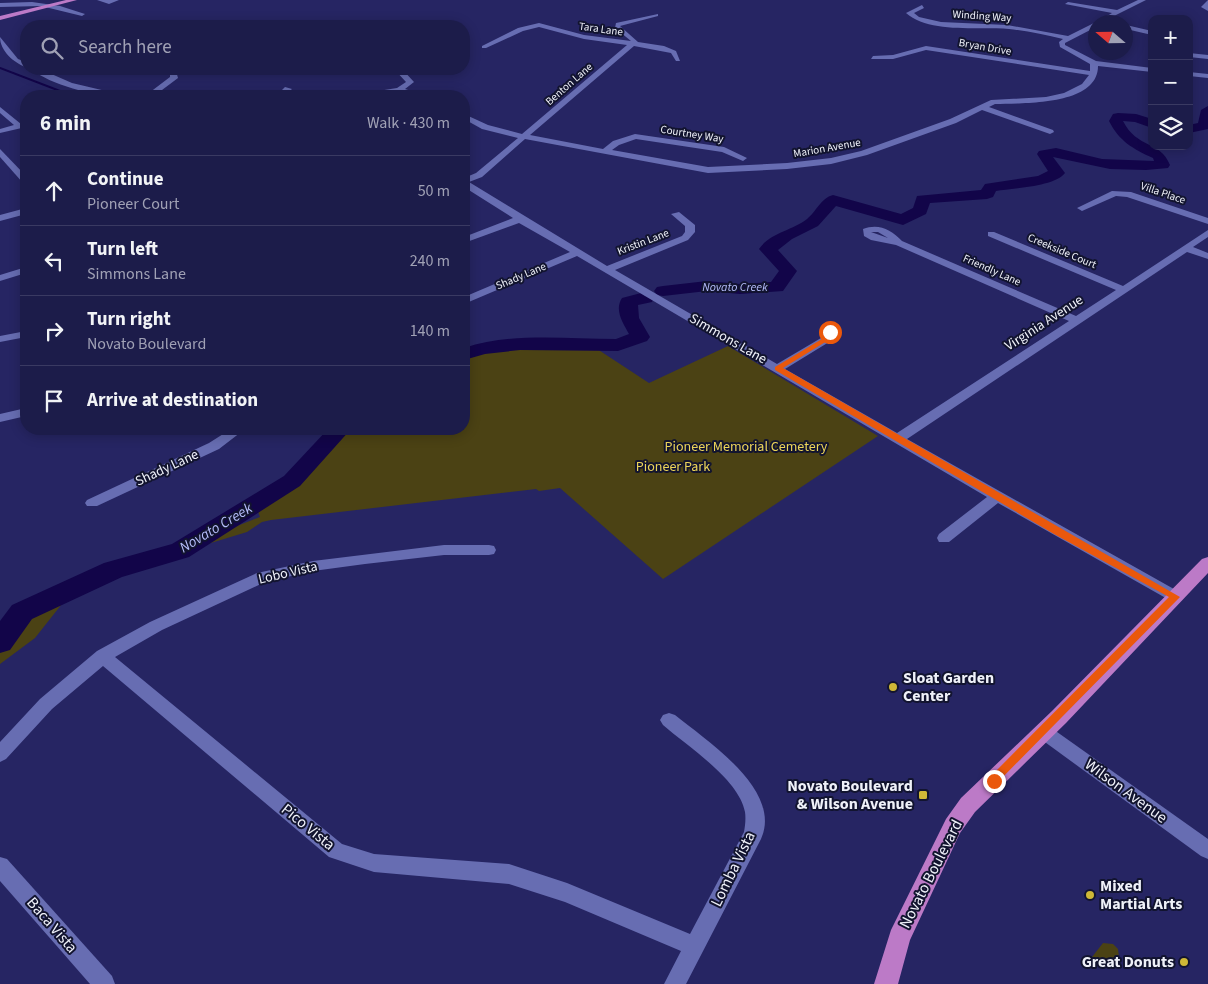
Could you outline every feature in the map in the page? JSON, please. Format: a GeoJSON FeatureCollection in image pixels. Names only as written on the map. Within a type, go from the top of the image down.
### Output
{"type":"FeatureCollection","features":[{"type":"Feature","properties":{"kind":"main road"},"geometry":{"type":"LineString","coordinates":[[0,18],[74,0]]}},
{"type":"Feature","properties":{"kind":"main road","name":"Novato Boulevard"},"geometry":{"type":"LineString","coordinates":[[886,984],[899,938],[953,826],[968,805],[1044,732],[1207,564]]}},
{"type":"Feature","properties":{"kind":"street"},"geometry":{"type":"LineString","coordinates":[[100,0],[109,2],[116,0]]}},
{"type":"Feature","properties":{"kind":"street"},"geometry":{"type":"LineString","coordinates":[[1113,15],[1143,0]]}},
{"type":"Feature","properties":{"kind":"street"},"geometry":{"type":"LineString","coordinates":[[0,4],[39,2],[56,5],[82,14]]}},
{"type":"Feature","properties":{"kind":"street"},"geometry":{"type":"LineString","coordinates":[[1208,2],[1204,6],[1208,9]]}},
{"type":"Feature","properties":{"kind":"street"},"geometry":{"type":"LineString","coordinates":[[1068,4],[1118,12]]}},
{"type":"Feature","properties":{"kind":"street","name":"Winding Way"},"geometry":{"type":"LineString","coordinates":[[922,7],[910,13],[915,18],[930,22],[1009,27],[1068,38]]}},
{"type":"Feature","properties":{"kind":"street"},"geometry":{"type":"LineString","coordinates":[[632,43],[635,41],[617,27],[618,24],[656,15]]}},
{"type":"Feature","properties":{"kind":"street","name":"Tara Lane"},"geometry":{"type":"LineString","coordinates":[[484,47],[533,26],[547,26],[558,28],[572,35],[664,48],[674,52],[678,60]]}},
{"type":"Feature","properties":{"kind":"street"},"geometry":{"type":"LineString","coordinates":[[1088,29],[1062,42],[1062,46],[1094,63],[1148,70]]}},
{"type":"Feature","properties":{"kind":"street"},"geometry":{"type":"LineString","coordinates":[[1133,29],[1148,32]]}},
{"type":"Feature","properties":{"kind":"street"},"geometry":{"type":"LineString","coordinates":[[0,40],[16,60],[20,62]]}},
{"type":"Feature","properties":{"kind":"street","name":"Benton Lane"},"geometry":{"type":"LineString","coordinates":[[470,179],[479,175],[526,137],[632,43]]}},
{"type":"Feature","properties":{"kind":"street","name":"Bryan Drive"},"geometry":{"type":"LineString","coordinates":[[873,58],[893,57],[926,48],[1094,74]]}},
{"type":"Feature","properties":{"kind":"street"},"geometry":{"type":"LineString","coordinates":[[1193,55],[1208,57]]}},
{"type":"Feature","properties":{"kind":"street"},"geometry":{"type":"LineString","coordinates":[[1094,63],[1094,74]]}},
{"type":"Feature","properties":{"kind":"street","name":"Marion Avenue"},"geometry":{"type":"LineString","coordinates":[[470,119],[485,126],[526,137],[708,170],[800,165],[864,153],[953,121],[994,102],[1046,99],[1066,95],[1085,86],[1094,74]]}},
{"type":"Feature","properties":{"kind":"street"},"geometry":{"type":"LineString","coordinates":[[1193,74],[1208,76]]}},
{"type":"Feature","properties":{"kind":"street"},"geometry":{"type":"LineString","coordinates":[[48,75],[70,85],[94,90]]}},
{"type":"Feature","properties":{"kind":"street"},"geometry":{"type":"LineString","coordinates":[[157,90],[174,78],[173,75]]}},
{"type":"Feature","properties":{"kind":"street"},"geometry":{"type":"LineString","coordinates":[[400,90],[410,82],[404,75]]}},
{"type":"Feature","properties":{"kind":"street"},"geometry":{"type":"LineString","coordinates":[[980,107],[1050,132]]}},
{"type":"Feature","properties":{"kind":"street"},"geometry":{"type":"LineString","coordinates":[[0,109],[20,124]]}},
{"type":"Feature","properties":{"kind":"street"},"geometry":{"type":"LineString","coordinates":[[0,131],[20,127]]}},
{"type":"Feature","properties":{"kind":"street","name":"Courtney Way"},"geometry":{"type":"LineString","coordinates":[[604,152],[616,143],[635,136],[724,150],[743,158]]}},
{"type":"Feature","properties":{"kind":"street"},"geometry":{"type":"LineString","coordinates":[[0,152],[20,175]]}},
{"type":"Feature","properties":{"kind":"street"},"geometry":{"type":"LineString","coordinates":[[0,171],[12,167]]}},
{"type":"Feature","properties":{"kind":"street","name":"Simmons Lane"},"geometry":{"type":"LineString","coordinates":[[470,186],[520,219],[897,439],[1176,597]]}},
{"type":"Feature","properties":{"kind":"street","name":"Villa Place"},"geometry":{"type":"LineString","coordinates":[[1082,208],[1115,193],[1128,194],[1208,221]]}},
{"type":"Feature","properties":{"kind":"street"},"geometry":{"type":"LineString","coordinates":[[0,218],[20,213]]}},
{"type":"Feature","properties":{"kind":"street","name":"Kristin Lane"},"geometry":{"type":"LineString","coordinates":[[608,269],[686,238],[690,232],[690,225],[676,214]]}},
{"type":"Feature","properties":{"kind":"street"},"geometry":{"type":"LineString","coordinates":[[470,238],[520,219]]}},
{"type":"Feature","properties":{"kind":"street","name":"Virginia Avenue"},"geometry":{"type":"LineString","coordinates":[[897,439],[1208,233]]}},
{"type":"Feature","properties":{"kind":"street","name":"Creekside Court"},"geometry":{"type":"LineString","coordinates":[[991,234],[1124,290]]}},
{"type":"Feature","properties":{"kind":"street","name":"Friendly Lane"},"geometry":{"type":"LineString","coordinates":[[899,243],[1075,320]]}},
{"type":"Feature","properties":{"kind":"street"},"geometry":{"type":"LineString","coordinates":[[1186,248],[1208,256]]}},
{"type":"Feature","properties":{"kind":"street","name":"Shady Lane"},"geometry":{"type":"LineString","coordinates":[[470,298],[579,252]]}},
{"type":"Feature","properties":{"kind":"street"},"geometry":{"type":"LineString","coordinates":[[0,278],[20,272]]}},
{"type":"Feature","properties":{"kind":"street"},"geometry":{"type":"LineString","coordinates":[[778,368],[825,340],[830,332]]}},
{"type":"Feature","properties":{"kind":"street"},"geometry":{"type":"LineString","coordinates":[[0,339],[20,335]]}},
{"type":"Feature","properties":{"kind":"street"},"geometry":{"type":"LineString","coordinates":[[0,418],[20,413]]}},
{"type":"Feature","properties":{"kind":"street","name":"Shady Lane"},"geometry":{"type":"LineString","coordinates":[[92,503],[214,446],[230,435]]}},
{"type":"Feature","properties":{"kind":"street"},"geometry":{"type":"LineString","coordinates":[[944,538],[997,497]]}},
{"type":"Feature","properties":{"kind":"street","name":"Lobo Vista"},"geometry":{"type":"LineString","coordinates":[[104,656],[156,626],[262,577],[312,566],[365,559],[444,550],[489,550]]}},
{"type":"Feature","properties":{"kind":"street"},"geometry":{"type":"LineString","coordinates":[[0,754],[46,704],[104,656]]}},
{"type":"Feature","properties":{"kind":"street","name":"Pico Vista"},"geometry":{"type":"LineString","coordinates":[[104,656],[336,851],[374,863],[509,874],[567,893],[693,946]]}},
{"type":"Feature","properties":{"kind":"street","name":"Lomba Vista"},"geometry":{"type":"LineString","coordinates":[[669,720],[730,772],[745,792],[755,812],[754,833],[693,946],[675,984]]}},
{"type":"Feature","properties":{"kind":"street","name":"Wilson Avenue"},"geometry":{"type":"LineString","coordinates":[[1044,732],[1208,850]]}},
{"type":"Feature","properties":{"kind":"street","name":"Baca Vista"},"geometry":{"type":"LineString","coordinates":[[0,866],[104,984]]}},
{"type":"Feature","properties":{"kind":"green space","name":"Pioneer Park"},"geometry":{"type":"Polygon","coordinates":[[[557,341],[588,343],[649,383],[728,346],[878,436],[663,579],[560,488],[539,491],[536,489],[271,520],[262,522],[247,532],[155,560],[69,595],[35,638],[0,664],[0,640],[67,593],[260,517],[256,506],[270,496],[334,435],[470,435],[470,352],[483,348],[530,348],[557,341]]]}},
{"type":"Feature","properties":{"kind":"green space"},"geometry":{"type":"Polygon","coordinates":[[[1103,943],[1113,944],[1118,949],[1119,957],[1099,966],[1092,957],[1103,943]]]}},
{"type":"Feature","properties":{"kind":"waterway"},"geometry":{"type":"LineString","coordinates":[[0,68],[57,90]]}},
{"type":"Feature","properties":{"kind":"waterway","name":"Novato Creek"},"geometry":{"type":"LineString","coordinates":[[1193,128],[1204,126],[1208,110]]}},
{"type":"Feature","properties":{"kind":"waterway","name":"Novato Creek"},"geometry":{"type":"LineString","coordinates":[[663,291],[707,286],[740,289],[777,287],[788,271],[768,249],[786,235],[812,223],[833,200],[903,220],[920,211],[923,199],[987,194],[990,187],[1041,180],[1057,173],[1044,154],[1056,152],[1087,161],[1110,164],[1163,165],[1159,155],[1128,139],[1116,121],[1118,117],[1128,117],[1148,122]]}},
{"type":"Feature","properties":{"kind":"waterway","name":"Novato Creek"},"geometry":{"type":"LineString","coordinates":[[470,352],[482,348],[520,344],[618,345],[640,337],[629,318],[629,302],[645,298]]}},
{"type":"Feature","properties":{"kind":"waterway","name":"Novato Creek"},"geometry":{"type":"LineString","coordinates":[[0,642],[22,612],[113,570],[180,551],[292,481],[334,435]]}},
{"type":"Feature","properties":{"kind":"place","name":"Sloat Garden Center"},"geometry":{"type":"Point","coordinates":[893,687]}},
{"type":"Feature","properties":{"kind":"place","name":"Novato Boulevard & Wilson Avenue"},"geometry":{"type":"Point","coordinates":[923,795]}},
{"type":"Feature","properties":{"kind":"place","name":"Mixed Martial Arts"},"geometry":{"type":"Point","coordinates":[1090,895]}},
{"type":"Feature","properties":{"kind":"place","name":"Great Donuts"},"geometry":{"type":"Point","coordinates":[1184,962]}},
{"type":"Feature","properties":{"kind":"route"},"geometry":{"type":"LineString","coordinates":[[830,332],[825,340],[778,368],[1057,532],[1176,597],[994,781]]}},
{"type":"Feature","properties":{"kind":"park label","name":"Pioneer Memorial Cemetery"},"geometry":{"type":"Point","coordinates":[746,447]}}]}
